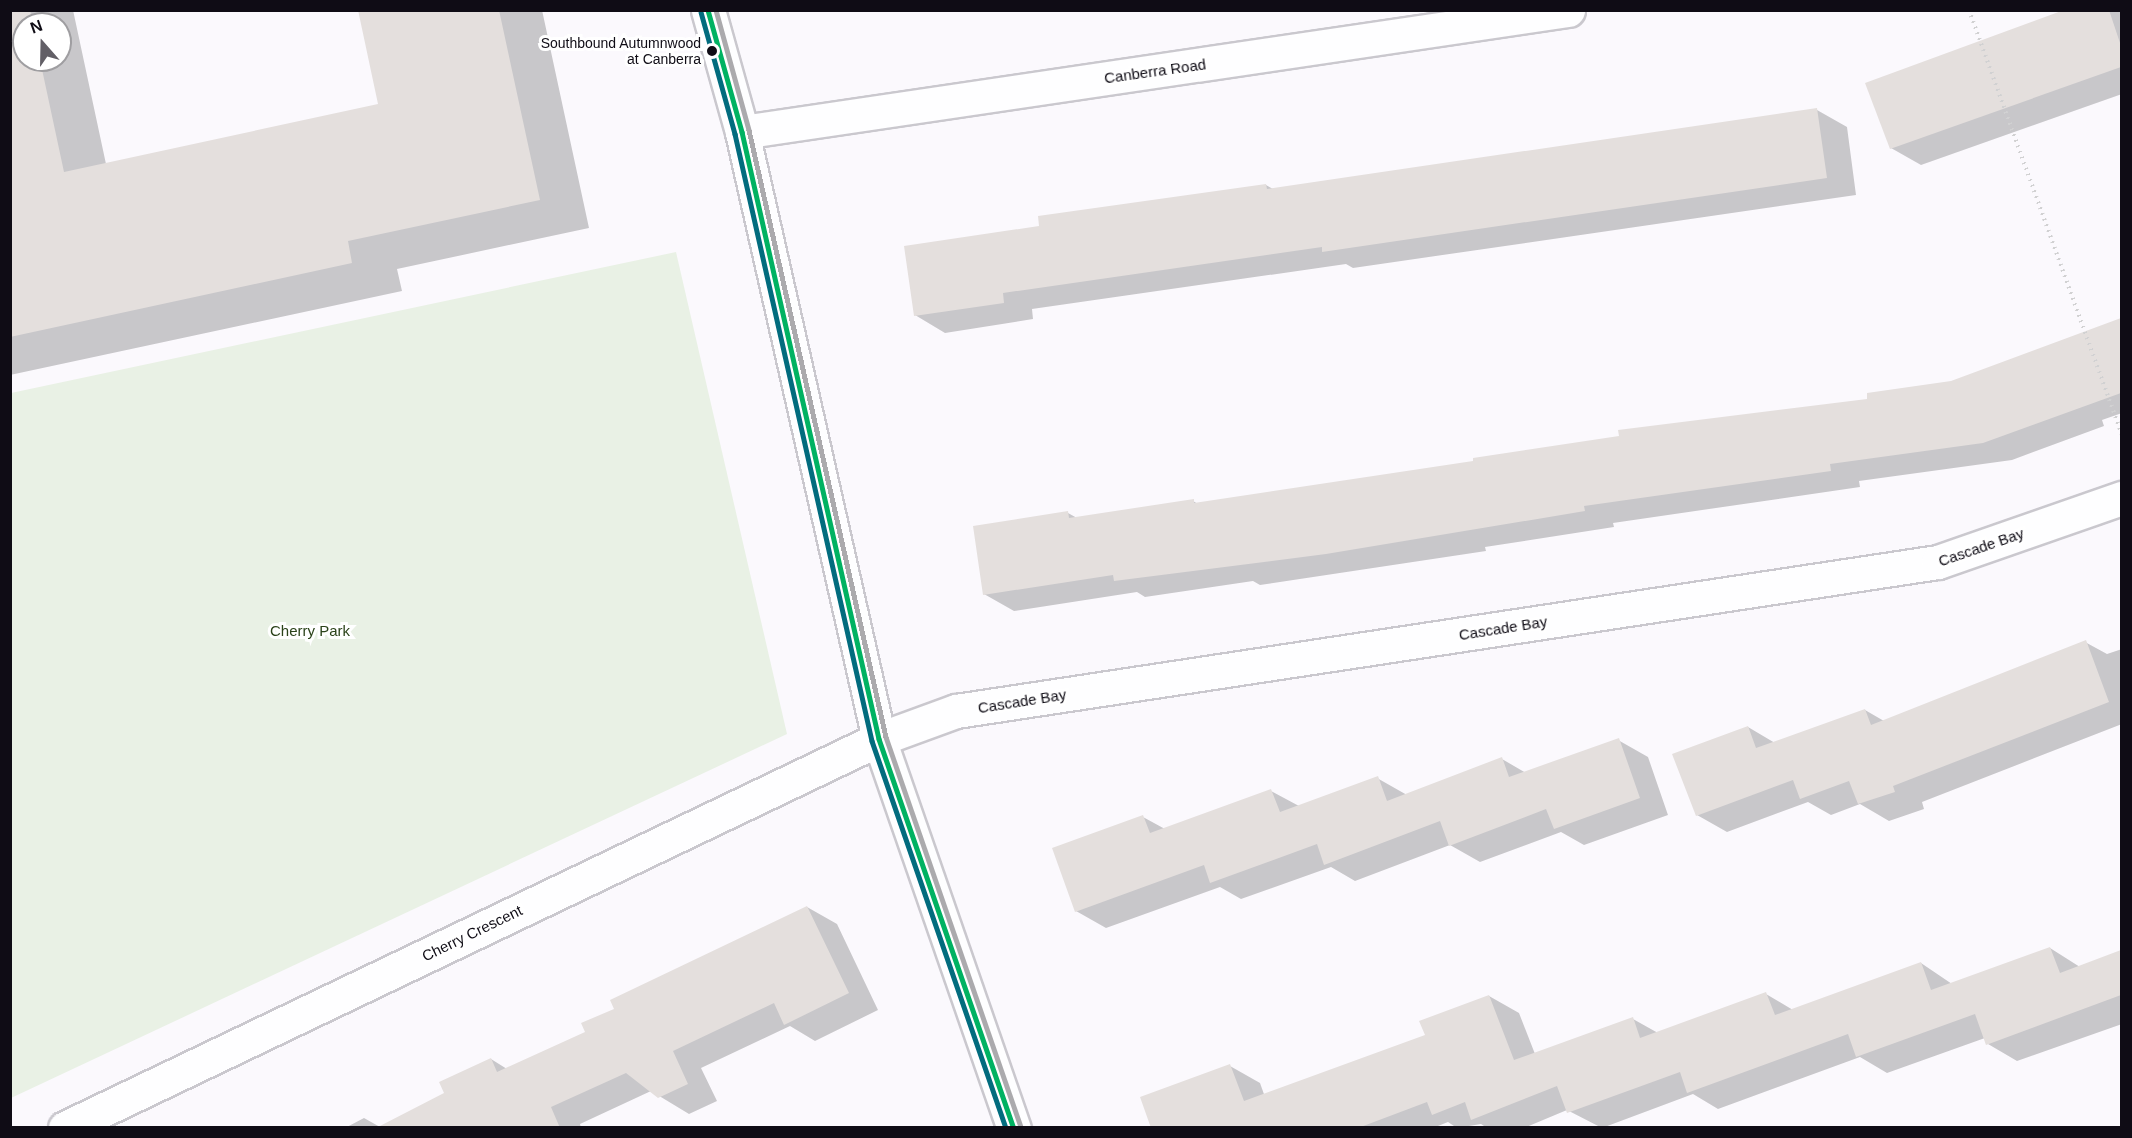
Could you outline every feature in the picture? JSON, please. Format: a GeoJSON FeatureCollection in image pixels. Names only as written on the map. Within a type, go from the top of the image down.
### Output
{"type":"FeatureCollection","features":[{"type":"Feature","properties":{"kind":"street"},"geometry":{"type":"LineString","coordinates":[[708,10],[742,132],[879,739],[1014,1128]]}},
{"type":"Feature","properties":{"kind":"street","name":"Canberra Road"},"geometry":{"type":"LineString","coordinates":[[742,132],[1568,10]]}},
{"type":"Feature","properties":{"kind":"street","name":"Cascade Bay"},"geometry":{"type":"LineString","coordinates":[[879,739],[956,711],[1938,562],[2121,498]]}},
{"type":"Feature","properties":{"kind":"street","name":"Cherry Crescent"},"geometry":{"type":"LineString","coordinates":[[65,1128],[879,739]]}},
{"type":"Feature","properties":{"kind":"path"},"geometry":{"type":"LineString","coordinates":[[1969,10],[2121,435]]}},
{"type":"Feature","properties":{"kind":"green space","name":"Cherry Park"},"geometry":{"type":"Polygon","coordinates":[[[676,252],[787,734],[11,1098],[11,393],[676,252]]]}},
{"type":"Feature","properties":{"kind":"building"},"geometry":{"type":"Polygon","coordinates":[[[10,10],[30,10],[30,12],[12,12],[12,72],[43,72],[64,172],[378,104],[358,10],[499,10],[540,200],[348,241],[352,263],[10,337],[10,10]]]}},
{"type":"Feature","properties":{"kind":"building"},"geometry":{"type":"Polygon","coordinates":[[[2064,10],[2109,10],[2121,46],[2121,67],[1890,149],[1865,83],[2064,10]]]}},
{"type":"Feature","properties":{"kind":"building"},"geometry":{"type":"Polygon","coordinates":[[[1817,108],[1827,178],[1322,252],[1322,247],[1003,293],[1004,303],[914,316],[904,246],[1039,226],[1038,216],[1266,184],[1267,189],[1817,108]]]}},
{"type":"Feature","properties":{"kind":"building"},"geometry":{"type":"Polygon","coordinates":[[[2121,318],[2121,393],[1983,443],[1830,464],[1831,471],[1584,506],[1585,511],[1326,554],[1114,581],[1113,575],[983,595],[973,526],[1068,511],[1069,518],[1194,499],[1194,503],[1473,461],[1473,458],[1619,436],[1618,430],[1867,399],[1867,393],[1951,381],[2121,318]]]}},
{"type":"Feature","properties":{"kind":"building"},"geometry":{"type":"Polygon","coordinates":[[[2086,640],[2109,702],[1893,786],[1895,792],[1858,804],[1849,781],[1800,799],[1793,780],[1696,816],[1672,754],[1748,726],[1756,748],[1865,709],[1871,725],[2086,640]]]}},
{"type":"Feature","properties":{"kind":"building"},"geometry":{"type":"Polygon","coordinates":[[[1619,738],[1640,798],[1554,829],[1546,809],[1449,846],[1440,821],[1324,865],[1317,844],[1210,883],[1204,865],[1075,912],[1052,848],[1143,815],[1150,833],[1271,789],[1280,812],[1378,776],[1387,801],[1502,757],[1509,777],[1619,738]]]}},
{"type":"Feature","properties":{"kind":"building"},"geometry":{"type":"Polygon","coordinates":[[[807,906],[849,993],[784,1025],[774,1003],[673,1051],[688,1084],[658,1098],[626,1073],[551,1107],[560,1128],[376,1128],[444,1093],[439,1082],[491,1058],[497,1072],[585,1032],[581,1023],[614,1009],[610,1000],[807,906]]]}},
{"type":"Feature","properties":{"kind":"building"},"geometry":{"type":"Polygon","coordinates":[[[2050,947],[2060,973],[2121,950],[2121,995],[1986,1045],[1975,1014],[1856,1057],[1848,1034],[1687,1093],[1680,1072],[1567,1113],[1557,1086],[1471,1120],[1465,1102],[1432,1115],[1427,1102],[1358,1128],[1151,1128],[1140,1097],[1230,1064],[1244,1101],[1425,1035],[1419,1021],[1489,995],[1514,1060],[1633,1017],[1640,1038],[1766,992],[1775,1015],[1921,962],[1931,990],[2050,947]]]}},
{"type":"Feature","properties":{"kind":"transit line"},"geometry":{"type":"LineString","coordinates":[[708,10],[742,132],[879,739],[1014,1128]]}},
{"type":"Feature","properties":{"kind":"transit line"},"geometry":{"type":"LineString","coordinates":[[716,10],[749,130],[886,737],[1021,1126]]}},
{"type":"Feature","properties":{"kind":"transit line"},"geometry":{"type":"LineString","coordinates":[[701,12],[735,134],[872,741],[1006,1128]]}},
{"type":"Feature","properties":{"kind":"place","name":"Southbound Autumnwood at Canberra"},"geometry":{"type":"Point","coordinates":[712,51]}}]}
